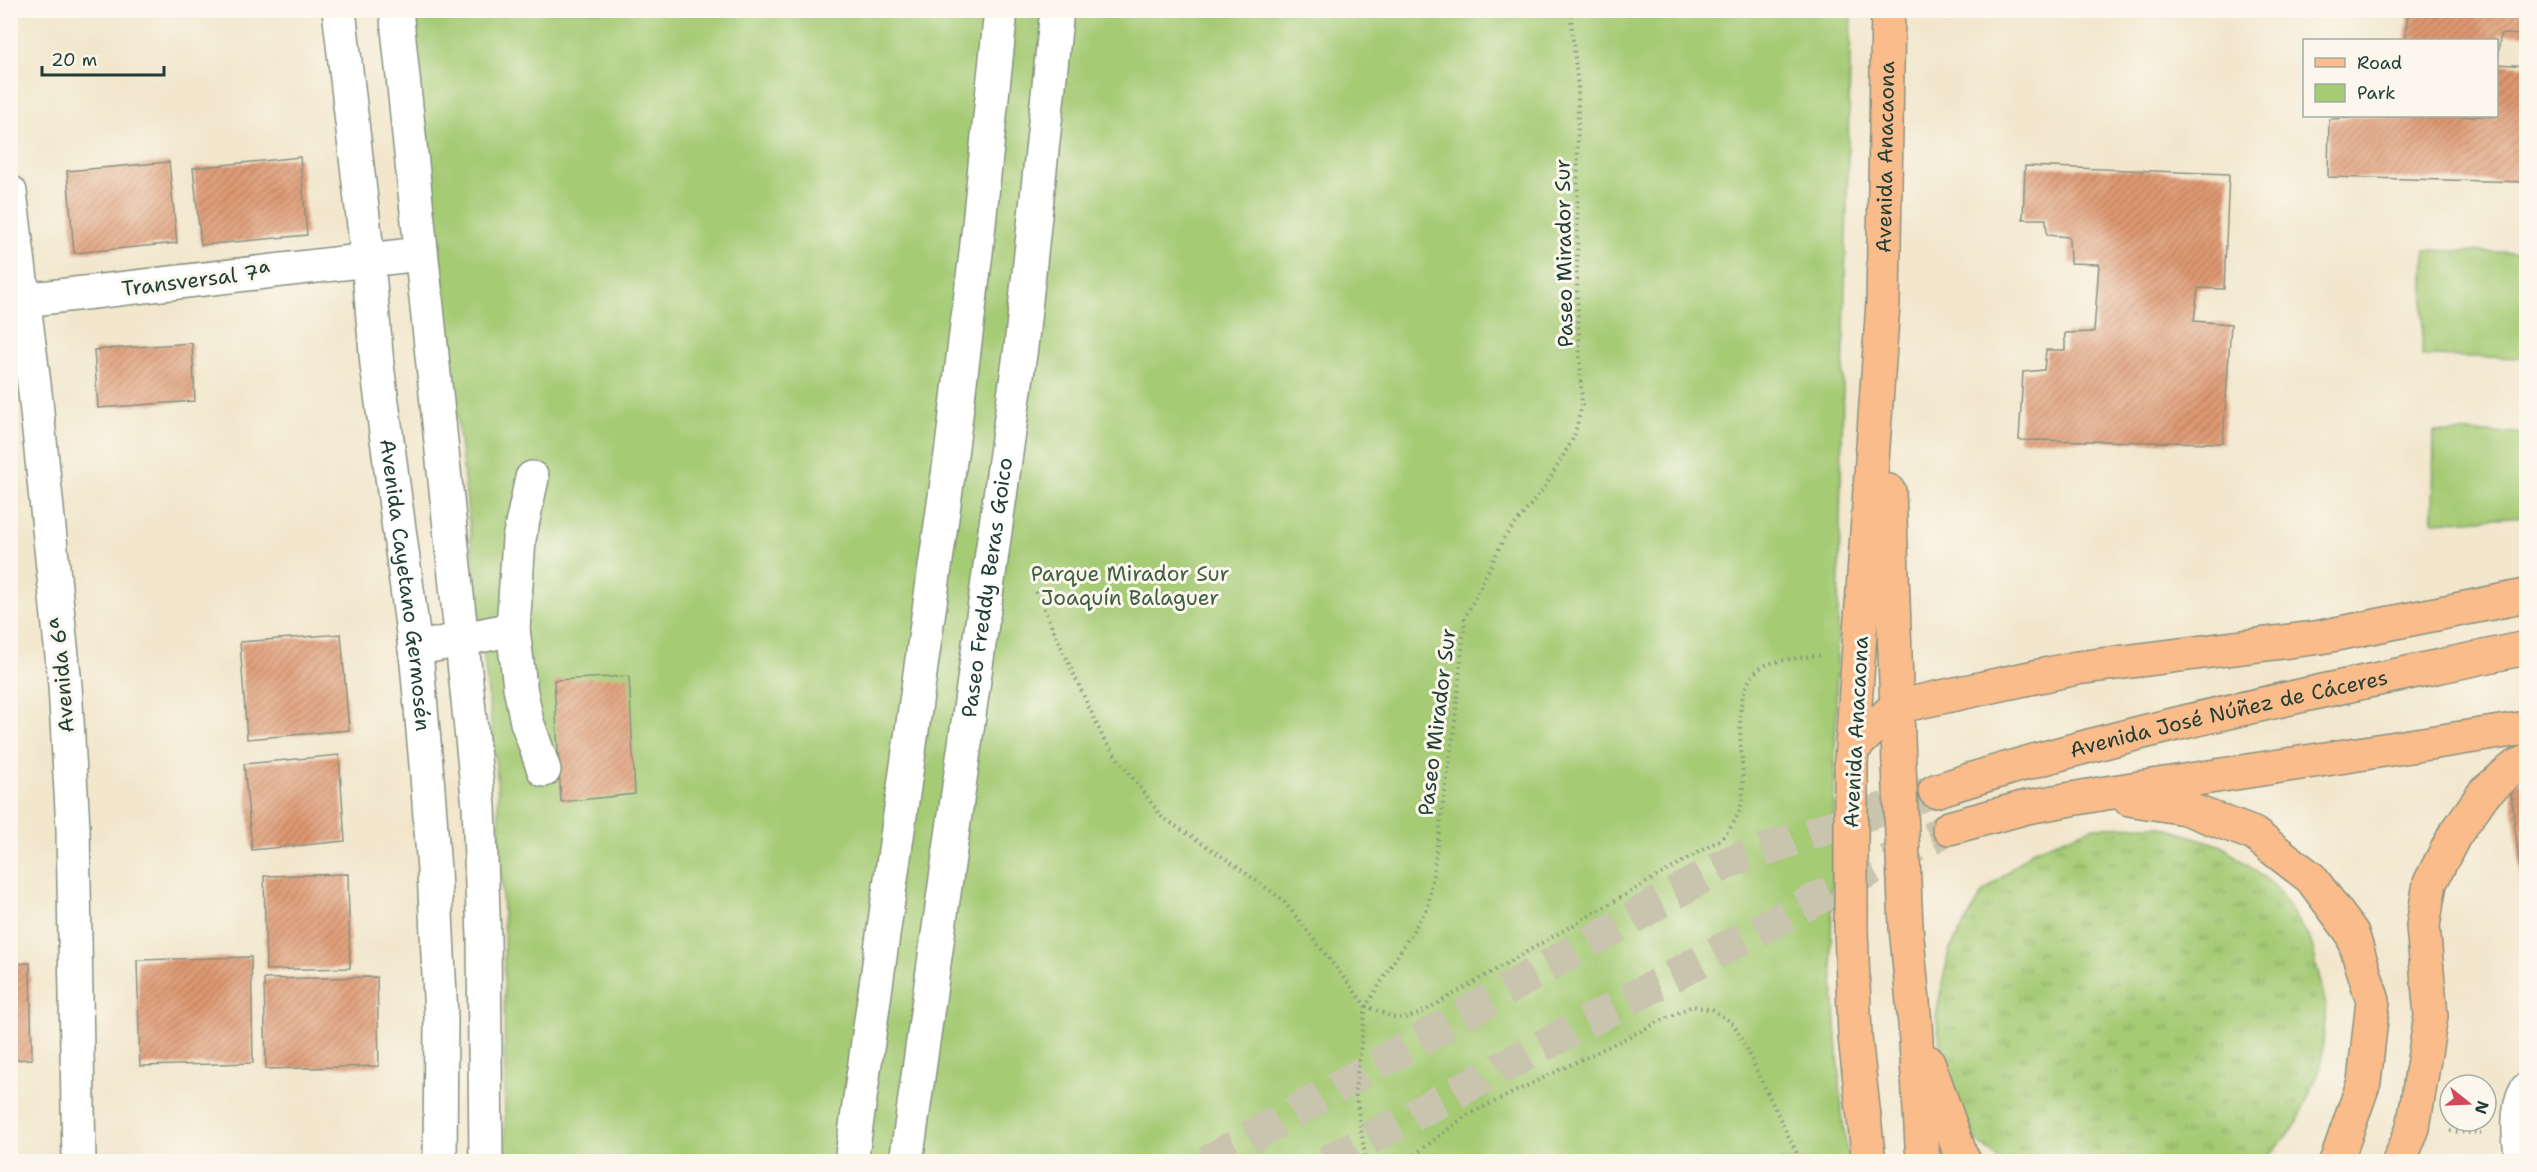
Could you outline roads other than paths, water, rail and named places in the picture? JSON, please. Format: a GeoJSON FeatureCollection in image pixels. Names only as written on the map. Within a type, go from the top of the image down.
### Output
{"type":"FeatureCollection","features":[{"type":"Feature","properties":{"kind":"main road","name":"Avenida Anacaona"},"geometry":{"type":"LineString","coordinates":[[1888,10],[1883,303],[1895,707],[1906,927],[1915,1024],[1923,1161]]}},
{"type":"Feature","properties":{"kind":"main road","name":"Avenida Anacaona"},"geometry":{"type":"LineString","coordinates":[[1869,1161],[1854,1037],[1851,929],[1852,755],[1883,303]]}},
{"type":"Feature","properties":{"kind":"main road"},"geometry":{"type":"LineString","coordinates":[[1852,755],[1895,707],[2077,668],[2321,637],[2526,596]]}},
{"type":"Feature","properties":{"kind":"main road","name":"Avenida José Núñez de Cáceres"},"geometry":{"type":"LineString","coordinates":[[1935,790],[2016,764],[2247,708],[2526,648]]}},
{"type":"Feature","properties":{"kind":"main road"},"geometry":{"type":"LineString","coordinates":[[1949,828],[2026,807],[2100,794],[2526,728]]}},
{"type":"Feature","properties":{"kind":"main road"},"geometry":{"type":"LineString","coordinates":[[2399,1161],[2413,1128],[2431,1016],[2423,926],[2430,883],[2454,836],[2484,794],[2515,767],[2526,762]]}},
{"type":"Feature","properties":{"kind":"main road"},"geometry":{"type":"LineString","coordinates":[[2100,794],[2185,808],[2254,834],[2311,878],[2352,933],[2373,1001],[2364,1082],[2336,1161]]}},
{"type":"Feature","properties":{"kind":"main road"},"geometry":{"type":"LineString","coordinates":[[1915,1024],[1959,1153],[1965,1161]]}},
{"type":"Feature","properties":{"kind":"street","name":"Avenida Cayetano Germosén"},"geometry":{"type":"LineString","coordinates":[[339,10],[368,260],[376,365],[415,650],[435,881],[441,1018],[440,1161]]}},
{"type":"Feature","properties":{"kind":"street"},"geometry":{"type":"LineString","coordinates":[[396,10],[479,806],[484,938],[486,1161]]}},
{"type":"Feature","properties":{"kind":"street"},"geometry":{"type":"LineString","coordinates":[[851,1161],[954,435],[976,253],[1001,10]]}},
{"type":"Feature","properties":{"kind":"street","name":"Paseo Freddy Beras Goico"},"geometry":{"type":"LineString","coordinates":[[906,1161],[1019,359],[1057,10]]}},
{"type":"Feature","properties":{"kind":"street","name":"Avenida 6ª"},"geometry":{"type":"LineString","coordinates":[[12,208],[65,685],[73,828],[79,1161]]}},
{"type":"Feature","properties":{"kind":"street","name":"Transversal 7ª"},"geometry":{"type":"LineString","coordinates":[[24,300],[420,254]]}},
{"type":"Feature","properties":{"kind":"street"},"geometry":{"type":"LineString","coordinates":[[532,478],[519,539],[513,629],[527,722],[544,770]]}},
{"type":"Feature","properties":{"kind":"street"},"geometry":{"type":"LineString","coordinates":[[415,650],[513,629]]}},
{"type":"Feature","properties":{"kind":"street"},"geometry":{"type":"LineString","coordinates":[[2521,1149],[2523,1096],[2526,1090]]}},
{"type":"Feature","properties":{"kind":"tunnel"},"geometry":{"type":"LineString","coordinates":[[1207,1162],[1729,862],[1935,791]]}},
{"type":"Feature","properties":{"kind":"tunnel"},"geometry":{"type":"LineString","coordinates":[[1326,1162],[1949,828]]}},
{"type":"Feature","properties":{"kind":"park label","name":"Parque Mirador Sur Joaquín Balaguer"},"geometry":{"type":"Point","coordinates":[1130,586]}}]}
